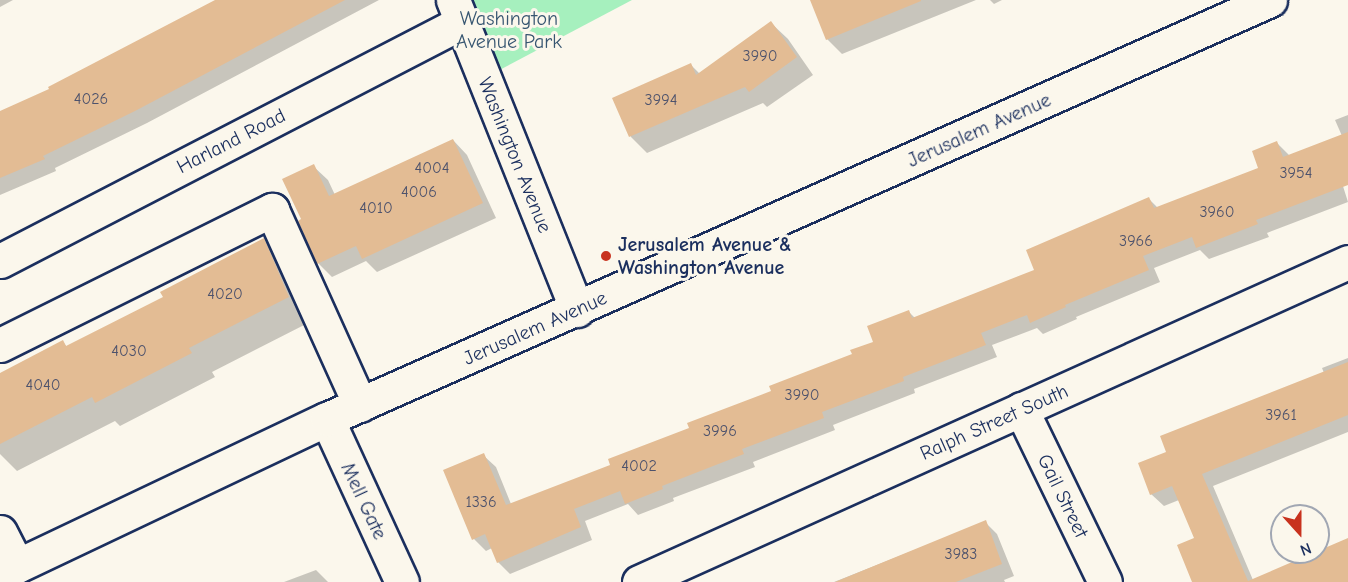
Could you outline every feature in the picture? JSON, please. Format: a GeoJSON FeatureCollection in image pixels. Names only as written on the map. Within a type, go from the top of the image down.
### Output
{"type":"FeatureCollection","features":[{"type":"Feature","properties":{"kind":"street","name":"Jerusalem Avenue"},"geometry":{"type":"LineString","coordinates":[[8,570],[327,419],[577,310],[1270,0]]}},
{"type":"Feature","properties":{"kind":"street","name":"Washington Avenue"},"geometry":{"type":"LineString","coordinates":[[457,11],[577,310]]}},
{"type":"Feature","properties":{"kind":"street","name":"Harland Road"},"geometry":{"type":"LineString","coordinates":[[0,261],[457,11]]}},
{"type":"Feature","properties":{"kind":"street"},"geometry":{"type":"LineString","coordinates":[[0,345],[272,210],[360,405]]}},
{"type":"Feature","properties":{"kind":"street","name":"Ralph Street South"},"geometry":{"type":"LineString","coordinates":[[639,582],[1348,262]]}},
{"type":"Feature","properties":{"kind":"street","name":"Gail Street"},"geometry":{"type":"LineString","coordinates":[[1021,409],[1105,582]]}},
{"type":"Feature","properties":{"kind":"street","name":"Mell Gate"},"geometry":{"type":"LineString","coordinates":[[327,419],[402,582]]}},
{"type":"Feature","properties":{"kind":"street"},"geometry":{"type":"LineString","coordinates":[[0,532],[8,570]]}},
{"type":"Feature","properties":{"kind":"green space","name":"Washington Avenue Park"},"geometry":{"type":"Polygon","coordinates":[[[463,0],[632,0],[492,74],[463,0]]]}},
{"type":"Feature","properties":{"kind":"building"},"geometry":{"type":"Polygon","coordinates":[[[215,0],[345,0],[135,111],[43,156],[45,159],[0,178],[0,111],[49,89],[48,87],[215,0]]]}},
{"type":"Feature","properties":{"kind":"building"},"geometry":{"type":"Polygon","coordinates":[[[810,0],[921,0],[921,1],[826,40],[810,0]]]}},
{"type":"Feature","properties":{"kind":"building"},"geometry":{"type":"Polygon","coordinates":[[[771,21],[797,57],[749,92],[745,87],[629,137],[612,98],[691,63],[696,75],[771,21]]]}},
{"type":"Feature","properties":{"kind":"building"},"geometry":{"type":"Polygon","coordinates":[[[1348,132],[1348,185],[1256,220],[1258,224],[1196,248],[1192,237],[1143,256],[1149,270],[1065,305],[1066,307],[1030,323],[1027,315],[981,333],[986,345],[903,377],[904,381],[822,412],[824,418],[742,449],[744,454],[662,486],[663,489],[625,504],[620,491],[574,509],[581,527],[497,563],[485,534],[472,540],[443,470],[484,453],[506,505],[610,465],[608,459],[689,428],[687,423],[771,391],[769,386],[852,354],[850,350],[873,342],[867,326],[909,310],[912,318],[1034,270],[1026,250],[1149,197],[1154,208],[1258,168],[1252,151],[1277,141],[1283,157],[1348,132]]]}},
{"type":"Feature","properties":{"kind":"building"},"geometry":{"type":"Polygon","coordinates":[[[453,139],[483,203],[362,259],[356,246],[317,264],[298,221],[301,219],[282,179],[314,164],[329,196],[453,139]]]}},
{"type":"Feature","properties":{"kind":"building"},"geometry":{"type":"Polygon","coordinates":[[[264,238],[289,297],[189,348],[192,353],[95,403],[92,397],[0,444],[0,373],[63,340],[66,346],[163,297],[160,292],[264,238]]]}},
{"type":"Feature","properties":{"kind":"building"},"geometry":{"type":"Polygon","coordinates":[[[1348,362],[1348,415],[1202,474],[1248,581],[1288,564],[1330,564],[1330,546],[1348,538],[1348,582],[1192,582],[1177,545],[1194,538],[1172,486],[1150,495],[1138,463],[1166,452],[1160,436],[1348,362]]]}},
{"type":"Feature","properties":{"kind":"building"},"geometry":{"type":"Polygon","coordinates":[[[986,520],[1002,564],[956,582],[835,582],[986,520]]]}},
{"type":"Feature","properties":{"kind":"place","name":"Jerusalem Avenue & Washington Avenue"},"geometry":{"type":"Point","coordinates":[606,256]}}]}
